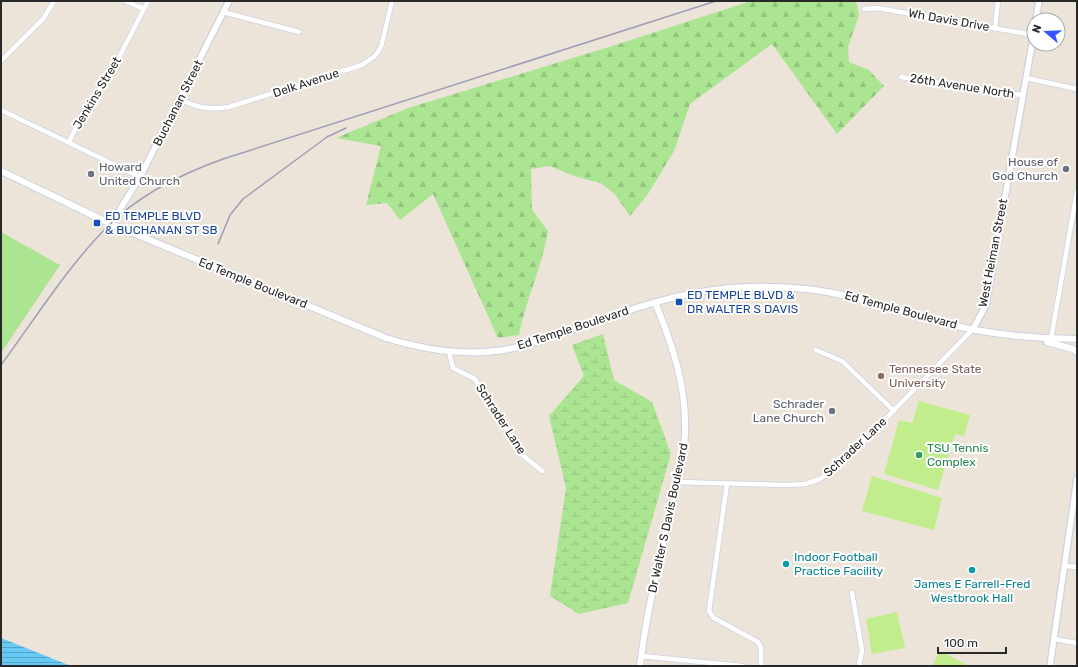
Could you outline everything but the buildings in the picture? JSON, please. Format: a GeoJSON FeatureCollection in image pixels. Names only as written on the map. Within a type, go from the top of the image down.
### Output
{"type":"FeatureCollection","features":[{"type":"Feature","properties":{"kind":"main road","name":"Ed Temple Boulevard"},"geometry":{"type":"LineString","coordinates":[[1,171],[111,224],[386,338],[410,345],[449,352],[507,349],[531,344],[655,302],[699,291],[732,288],[797,288],[850,297],[973,329],[1026,338],[1077,339]]}},
{"type":"Feature","properties":{"kind":"main road","name":"Dr Walter S Davis Boulevard"},"geometry":{"type":"LineString","coordinates":[[640,666],[648,612],[677,482],[685,434],[682,381],[672,342],[655,302]]}},
{"type":"Feature","properties":{"kind":"main road"},"geometry":{"type":"LineString","coordinates":[[1026,338],[1053,343],[1073,349],[1077,352]]}},
{"type":"Feature","properties":{"kind":"street"},"geometry":{"type":"LineString","coordinates":[[1,61],[43,19],[54,1]]}},
{"type":"Feature","properties":{"kind":"street"},"geometry":{"type":"LineString","coordinates":[[125,1],[144,9]]}},
{"type":"Feature","properties":{"kind":"street","name":"Jenkins Street"},"geometry":{"type":"LineString","coordinates":[[69,142],[80,115],[110,75],[148,1]]}},
{"type":"Feature","properties":{"kind":"street","name":"Buchanan Street"},"geometry":{"type":"LineString","coordinates":[[111,224],[140,177],[229,1]]}},
{"type":"Feature","properties":{"kind":"street","name":"Delk Avenue"},"geometry":{"type":"LineString","coordinates":[[180,99],[194,106],[210,109],[229,107],[362,65],[375,56],[380,47],[392,1]]}},
{"type":"Feature","properties":{"kind":"street"},"geometry":{"type":"LineString","coordinates":[[995,28],[998,1]]}},
{"type":"Feature","properties":{"kind":"street"},"geometry":{"type":"LineString","coordinates":[[1037,12],[1039,1]]}},
{"type":"Feature","properties":{"kind":"street","name":"Wh Davis Drive"},"geometry":{"type":"LineString","coordinates":[[864,9],[877,8],[1026,33]]}},
{"type":"Feature","properties":{"kind":"street"},"geometry":{"type":"LineString","coordinates":[[223,12],[299,32]]}},
{"type":"Feature","properties":{"kind":"street","name":"West Heiman Street"},"geometry":{"type":"LineString","coordinates":[[973,329],[986,305],[1031,52]]}},
{"type":"Feature","properties":{"kind":"street","name":"26th Avenue North"},"geometry":{"type":"LineString","coordinates":[[901,77],[1022,95]]}},
{"type":"Feature","properties":{"kind":"street","name":"26th Avenue North"},"geometry":{"type":"LineString","coordinates":[[1026,78],[1077,89]]}},
{"type":"Feature","properties":{"kind":"street"},"geometry":{"type":"LineString","coordinates":[[1,110],[140,177]]}},
{"type":"Feature","properties":{"kind":"street"},"geometry":{"type":"LineString","coordinates":[[1051,339],[1077,191]]}},
{"type":"Feature","properties":{"kind":"street","name":"Schrader Lane"},"geometry":{"type":"LineString","coordinates":[[677,482],[793,485],[820,479],[837,467],[894,411],[973,329]]}},
{"type":"Feature","properties":{"kind":"street"},"geometry":{"type":"LineString","coordinates":[[816,350],[842,362],[894,411]]}},
{"type":"Feature","properties":{"kind":"street","name":"Schrader Lane"},"geometry":{"type":"LineString","coordinates":[[449,352],[453,368],[476,379],[521,454],[542,471]]}},
{"type":"Feature","properties":{"kind":"street"},"geometry":{"type":"LineString","coordinates":[[1050,666],[1077,478]]}},
{"type":"Feature","properties":{"kind":"street"},"geometry":{"type":"LineString","coordinates":[[727,484],[709,611],[714,618],[758,642],[762,648],[761,666]]}},
{"type":"Feature","properties":{"kind":"street"},"geometry":{"type":"LineString","coordinates":[[1065,566],[1077,567]]}},
{"type":"Feature","properties":{"kind":"street"},"geometry":{"type":"LineString","coordinates":[[852,593],[862,650],[859,666]]}},
{"type":"Feature","properties":{"kind":"street"},"geometry":{"type":"LineString","coordinates":[[1054,639],[1077,643]]}},
{"type":"Feature","properties":{"kind":"street"},"geometry":{"type":"LineString","coordinates":[[641,656],[742,666]]}},
{"type":"Feature","properties":{"kind":"green space"},"geometry":{"type":"Polygon","coordinates":[[[751,1],[856,1],[859,15],[848,47],[849,62],[869,70],[884,86],[837,134],[772,44],[690,104],[674,151],[648,194],[630,216],[614,193],[600,183],[574,176],[550,166],[531,169],[532,210],[548,231],[542,257],[519,335],[498,338],[433,194],[400,220],[387,203],[366,205],[381,146],[336,138],[408,108],[609,47],[751,1]]]}},
{"type":"Feature","properties":{"kind":"green space"},"geometry":{"type":"Polygon","coordinates":[[[1,232],[60,265],[1,353],[1,232]]]}},
{"type":"Feature","properties":{"kind":"green space"},"geometry":{"type":"Polygon","coordinates":[[[603,334],[614,380],[652,402],[671,454],[628,603],[579,614],[550,596],[566,488],[549,416],[584,376],[572,345],[603,334]]]}},
{"type":"Feature","properties":{"kind":"green space","name":"TSU Tennis Complex"},"geometry":{"type":"Polygon","coordinates":[[[919,401],[970,415],[964,436],[955,434],[938,490],[884,474],[899,420],[912,423],[919,401]]]}},
{"type":"Feature","properties":{"kind":"green space"},"geometry":{"type":"Polygon","coordinates":[[[872,476],[942,498],[934,530],[862,511],[872,476]]]}},
{"type":"Feature","properties":{"kind":"green space"},"geometry":{"type":"Polygon","coordinates":[[[897,612],[905,648],[872,654],[866,619],[897,612]]]}},
{"type":"Feature","properties":{"kind":"green space"},"geometry":{"type":"Polygon","coordinates":[[[940,651],[969,666],[932,666],[940,651]]]}},
{"type":"Feature","properties":{"kind":"water"},"geometry":{"type":"Polygon","coordinates":[[[1,638],[71,666],[1,666],[1,638]]]}},
{"type":"Feature","properties":{"kind":"railway"},"geometry":{"type":"LineString","coordinates":[[1,365],[64,277],[106,228],[132,205],[176,179],[223,159],[716,1]]}},
{"type":"Feature","properties":{"kind":"railway"},"geometry":{"type":"LineString","coordinates":[[218,244],[230,215],[243,199],[327,137],[346,128]]}},
{"type":"Feature","properties":{"kind":"place","name":"House of God Church"},"geometry":{"type":"Point","coordinates":[1066,169]}},
{"type":"Feature","properties":{"kind":"place","name":"Howard United Church"},"geometry":{"type":"Point","coordinates":[91,174]}},
{"type":"Feature","properties":{"kind":"place","name":"ED TEMPLE BLVD & BUCHANAN ST SB"},"geometry":{"type":"Point","coordinates":[97,223]}},
{"type":"Feature","properties":{"kind":"place","name":"ED TEMPLE BLVD & DR WALTER S DAVIS"},"geometry":{"type":"Point","coordinates":[679,302]}},
{"type":"Feature","properties":{"kind":"place","name":"Tennessee State University"},"geometry":{"type":"Point","coordinates":[881,376]}},
{"type":"Feature","properties":{"kind":"place","name":"Schrader Lane Church"},"geometry":{"type":"Point","coordinates":[832,411]}},
{"type":"Feature","properties":{"kind":"place","name":"TSU Tennis Complex"},"geometry":{"type":"Point","coordinates":[919,455]}},
{"type":"Feature","properties":{"kind":"place","name":"Indoor Football Practice Facility"},"geometry":{"type":"Point","coordinates":[786,564]}},
{"type":"Feature","properties":{"kind":"place","name":"James E Farrell-Fred Westbrook Hall"},"geometry":{"type":"Point","coordinates":[972,570]}}]}
